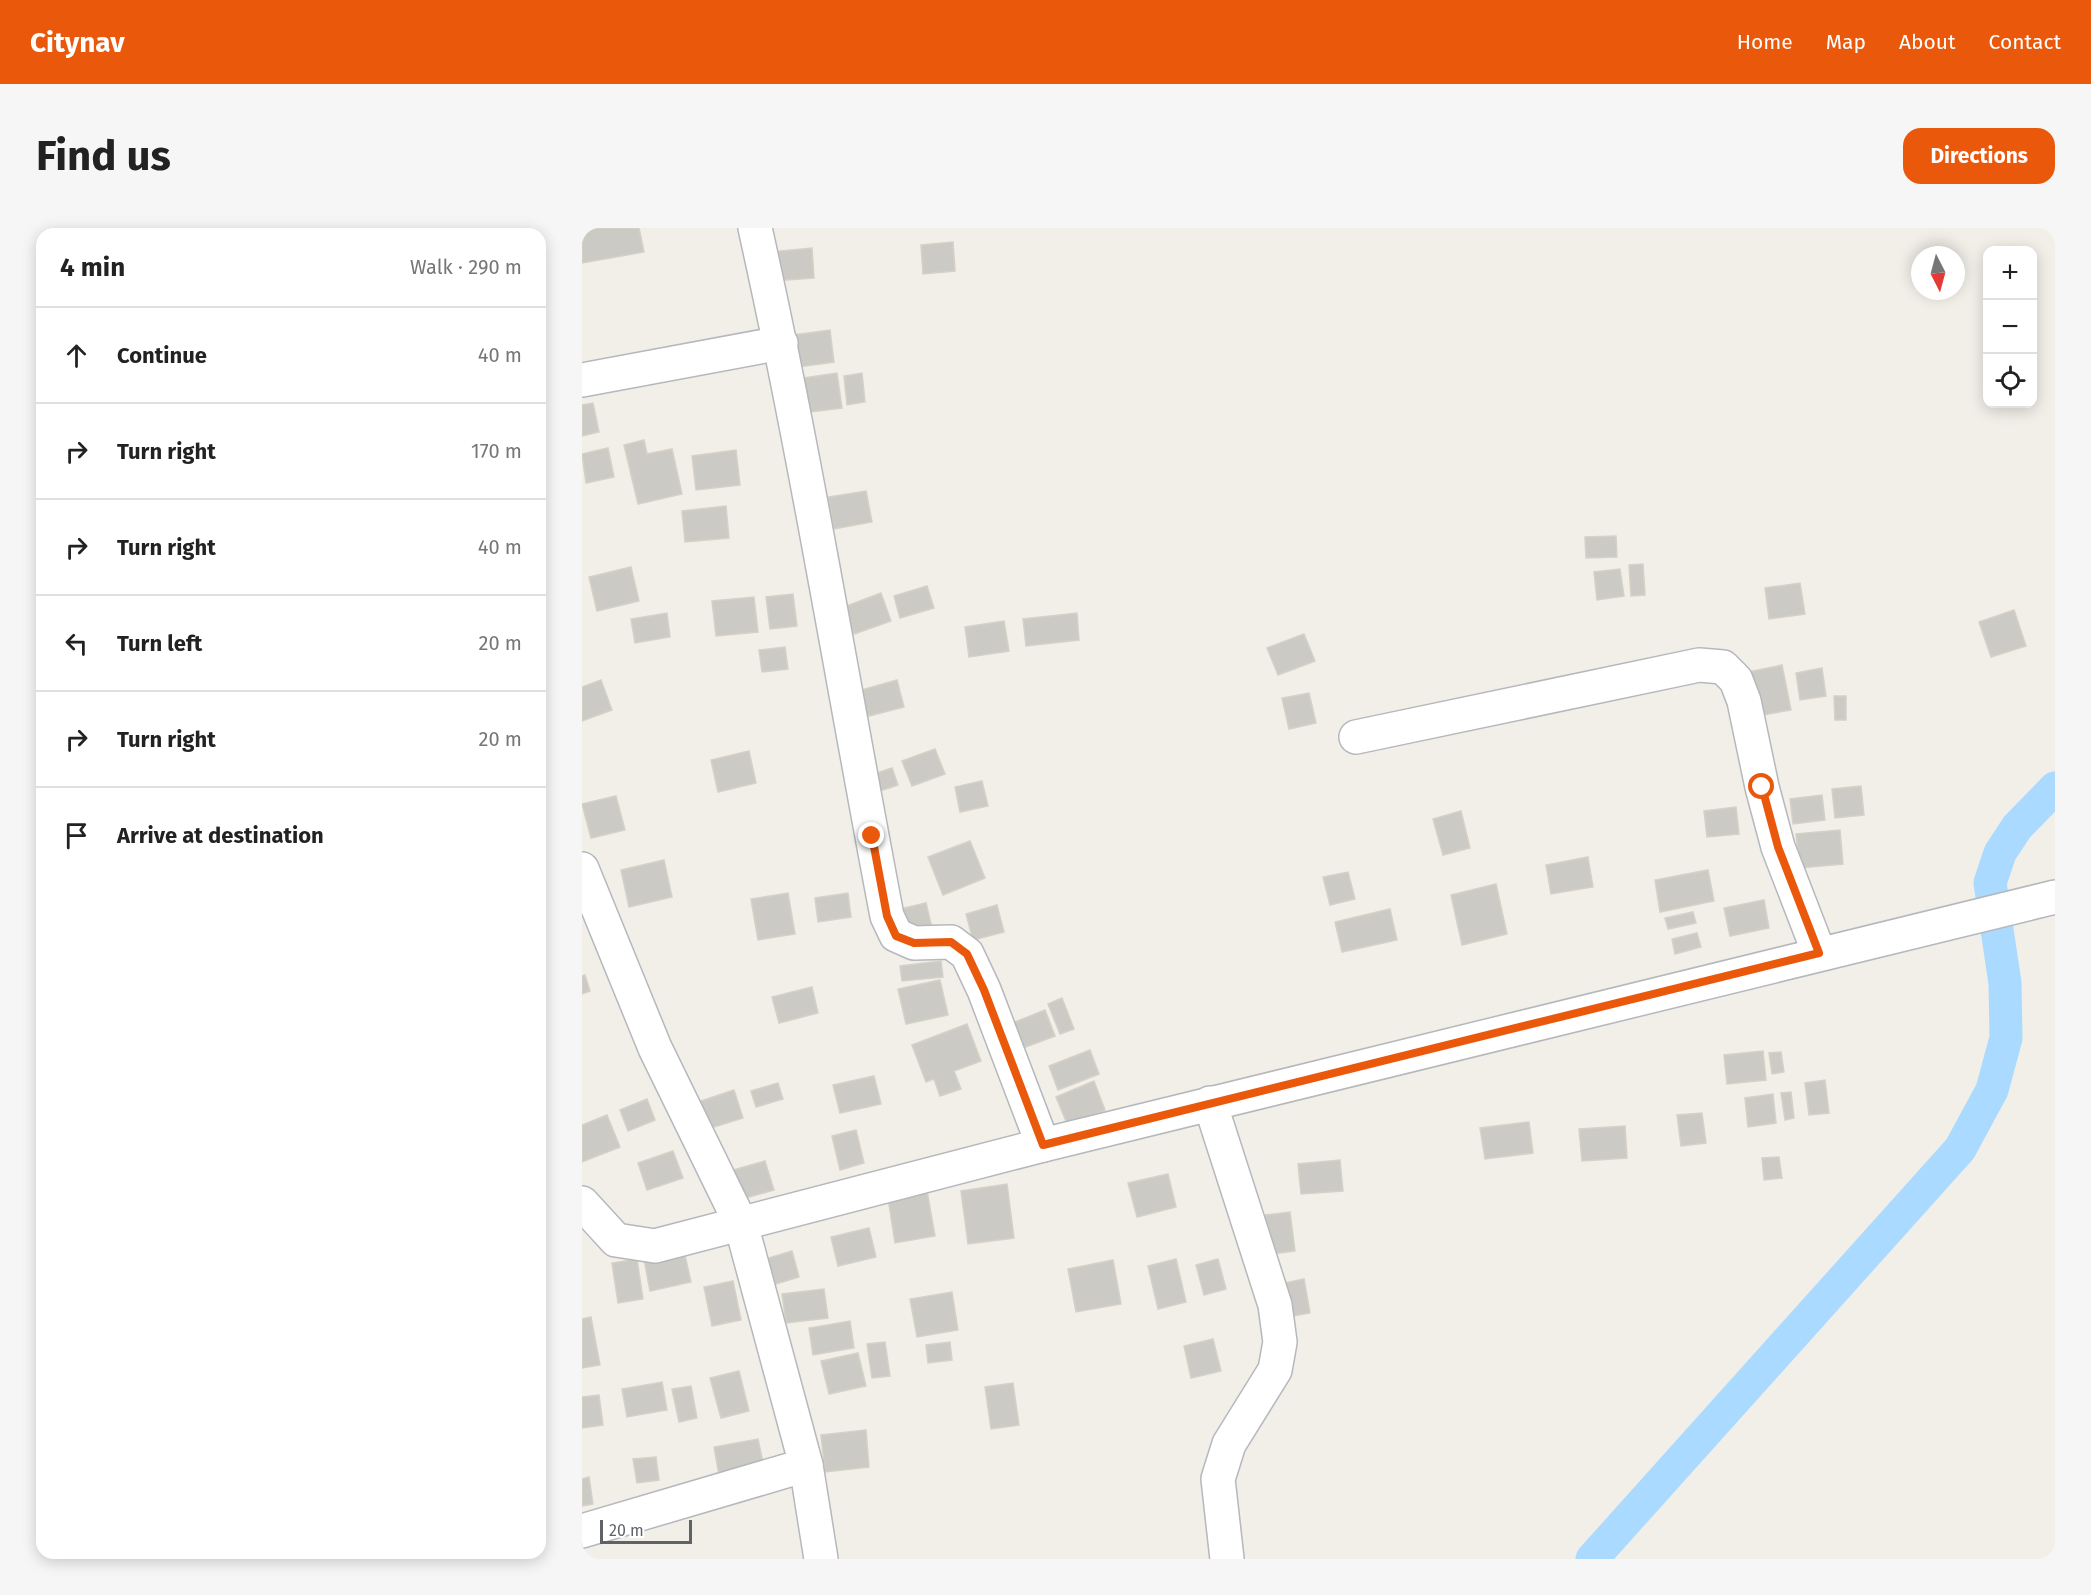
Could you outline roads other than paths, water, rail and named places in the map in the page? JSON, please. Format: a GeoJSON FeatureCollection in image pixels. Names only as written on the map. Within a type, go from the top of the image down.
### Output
{"type":"FeatureCollection","features":[{"type":"Feature","properties":{"kind":"street"},"geometry":{"type":"LineString","coordinates":[[755,228],[781,343],[811,496],[887,916],[896,936],[914,943],[951,942],[967,954],[984,990],[1043,1145]]}},
{"type":"Feature","properties":{"kind":"street"},"geometry":{"type":"LineString","coordinates":[[582,380],[781,343]]}},
{"type":"Feature","properties":{"kind":"street"},"geometry":{"type":"LineString","coordinates":[[1356,737],[1699,665],[1723,667],[1736,680],[1744,701],[1762,787],[1778,847],[1819,953]]}},
{"type":"Feature","properties":{"kind":"street"},"geometry":{"type":"LineString","coordinates":[[582,869],[655,1048],[741,1224],[806,1465],[821,1559]]}},
{"type":"Feature","properties":{"kind":"street"},"geometry":{"type":"LineString","coordinates":[[582,1203],[616,1240],[655,1246],[1210,1103],[2055,897]]}},
{"type":"Feature","properties":{"kind":"street"},"geometry":{"type":"LineString","coordinates":[[1210,1103],[1275,1305],[1280,1342],[1275,1371],[1229,1444],[1218,1479],[1227,1559]]}},
{"type":"Feature","properties":{"kind":"street"},"geometry":{"type":"LineString","coordinates":[[582,1531],[806,1465]]}},
{"type":"Feature","properties":{"kind":"waterway"},"geometry":{"type":"LineString","coordinates":[[1592,1559],[1960,1149],[1992,1090],[2006,1038],[2005,983],[1990,883],[2000,853],[2017,827],[2055,788]]}}]}
